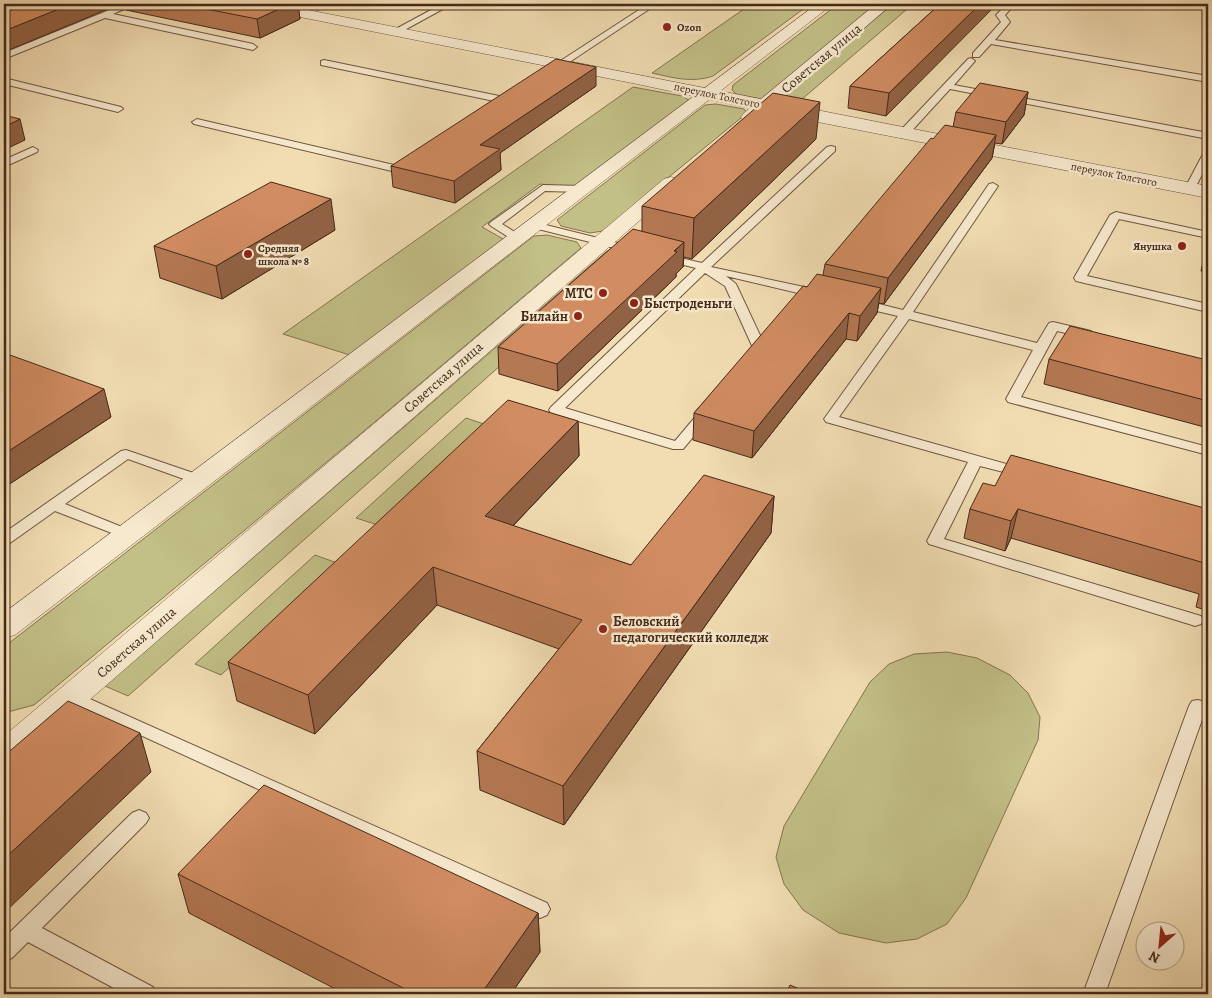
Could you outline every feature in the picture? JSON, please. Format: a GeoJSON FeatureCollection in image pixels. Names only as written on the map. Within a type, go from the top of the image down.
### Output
{"type":"FeatureCollection","features":[{"type":"Feature","properties":{"kind":"street"},"geometry":{"type":"LineString","coordinates":[[7,621],[200,480],[826,4]]}},
{"type":"Feature","properties":{"kind":"street","name":"Советская улица"},"geometry":{"type":"LineString","coordinates":[[735,130],[886,4]]}},
{"type":"Feature","properties":{"kind":"street","name":"переулок Толстого"},"geometry":{"type":"LineString","coordinates":[[265,5],[903,134],[1208,192]]}},
{"type":"Feature","properties":{"kind":"street","name":"Советская улица"},"geometry":{"type":"LineString","coordinates":[[8,745],[72,697],[600,242],[690,167]]}},
{"type":"Feature","properties":{"kind":"lane"},"geometry":{"type":"LineString","coordinates":[[4,56],[131,4]]}},
{"type":"Feature","properties":{"kind":"lane"},"geometry":{"type":"LineString","coordinates":[[396,31],[448,4]]}},
{"type":"Feature","properties":{"kind":"lane"},"geometry":{"type":"LineString","coordinates":[[545,74],[654,4]]}},
{"type":"Feature","properties":{"kind":"lane"},"geometry":{"type":"LineString","coordinates":[[903,134],[1006,22],[1000,15],[1011,4]]}},
{"type":"Feature","properties":{"kind":"lane"},"geometry":{"type":"LineString","coordinates":[[105,15],[253,47]]}},
{"type":"Feature","properties":{"kind":"lane"},"geometry":{"type":"LineString","coordinates":[[988,42],[1208,79]]}},
{"type":"Feature","properties":{"kind":"lane"},"geometry":{"type":"LineString","coordinates":[[324,63],[508,98],[488,111]]}},
{"type":"Feature","properties":{"kind":"lane"},"geometry":{"type":"LineString","coordinates":[[4,81],[118,109]]}},
{"type":"Feature","properties":{"kind":"lane"},"geometry":{"type":"LineString","coordinates":[[947,86],[1208,136]]}},
{"type":"Feature","properties":{"kind":"lane"},"geometry":{"type":"LineString","coordinates":[[197,122],[396,169],[421,153]]}},
{"type":"Feature","properties":{"kind":"lane"},"geometry":{"type":"LineString","coordinates":[[716,401],[678,446],[556,410],[704,267],[831,149]]}},
{"type":"Feature","properties":{"kind":"lane"},"geometry":{"type":"LineString","coordinates":[[4,164],[33,150]]}},
{"type":"Feature","properties":{"kind":"lane"},"geometry":{"type":"LineString","coordinates":[[1190,188],[1208,154]]}},
{"type":"Feature","properties":{"kind":"lane"},"geometry":{"type":"LineString","coordinates":[[993,186],[906,314],[831,419],[1041,478]]}},
{"type":"Feature","properties":{"kind":"lane"},"geometry":{"type":"LineString","coordinates":[[582,189],[543,188],[495,224],[526,232],[600,242],[829,296]]}},
{"type":"Feature","properties":{"kind":"lane"},"geometry":{"type":"LineString","coordinates":[[1208,235],[1116,215],[1080,278],[1208,308]]}},
{"type":"Feature","properties":{"kind":"lane"},"geometry":{"type":"LineString","coordinates":[[704,267],[730,284],[760,348],[747,363]]}},
{"type":"Feature","properties":{"kind":"lane"},"geometry":{"type":"LineString","coordinates":[[848,301],[1040,348]]}},
{"type":"Feature","properties":{"kind":"lane"},"geometry":{"type":"LineString","coordinates":[[1102,338],[1053,326],[1013,400],[1208,451]]}},
{"type":"Feature","properties":{"kind":"lane"},"geometry":{"type":"LineString","coordinates":[[4,540],[126,454],[200,480]]}},
{"type":"Feature","properties":{"kind":"lane"},"geometry":{"type":"LineString","coordinates":[[976,460],[935,540],[1195,620]]}},
{"type":"Feature","properties":{"kind":"lane"},"geometry":{"type":"LineString","coordinates":[[53,505],[127,534]]}},
{"type":"Feature","properties":{"kind":"lane"},"geometry":{"type":"LineString","coordinates":[[72,697],[540,909]]}},
{"type":"Feature","properties":{"kind":"lane"},"geometry":{"type":"LineString","coordinates":[[1094,994],[1198,706],[1208,709]]}},
{"type":"Feature","properties":{"kind":"lane"},"geometry":{"type":"LineString","coordinates":[[4,952],[139,818]]}},
{"type":"Feature","properties":{"kind":"lane"},"geometry":{"type":"LineString","coordinates":[[26,930],[145,994]]}},
{"type":"Feature","properties":{"kind":"shaded area"},"geometry":{"type":"Polygon","coordinates":[[[751,4],[810,4],[713,76],[690,79],[652,73],[751,4]]]}},
{"type":"Feature","properties":{"kind":"shaded area"},"geometry":{"type":"Polygon","coordinates":[[[838,4],[876,4],[761,99],[736,94],[732,90],[733,85],[838,4]]]}},
{"type":"Feature","properties":{"kind":"shaded area"},"geometry":{"type":"Polygon","coordinates":[[[893,4],[913,4],[794,106],[783,97],[893,4]]]}},
{"type":"Feature","properties":{"kind":"shaded area"},"geometry":{"type":"Polygon","coordinates":[[[633,87],[682,96],[689,100],[573,188],[540,184],[482,227],[505,240],[353,356],[283,334],[633,87]]]}},
{"type":"Feature","properties":{"kind":"shaded area"},"geometry":{"type":"Polygon","coordinates":[[[716,104],[744,109],[747,113],[603,231],[590,233],[561,226],[557,220],[705,105],[716,104]]]}},
{"type":"Feature","properties":{"kind":"shaded area"},"geometry":{"type":"Polygon","coordinates":[[[547,235],[577,242],[581,248],[34,705],[4,713],[4,647],[534,236],[547,235]]]}},
{"type":"Feature","properties":{"kind":"shaded area"},"geometry":{"type":"Polygon","coordinates":[[[607,251],[625,255],[128,696],[105,686],[607,251]]]}},
{"type":"Feature","properties":{"kind":"shaded area"},"geometry":{"type":"Polygon","coordinates":[[[466,418],[490,426],[381,526],[356,518],[466,418]]]}},
{"type":"Feature","properties":{"kind":"shaded area"},"geometry":{"type":"Polygon","coordinates":[[[315,555],[340,564],[221,675],[195,664],[315,555]]]}},
{"type":"Feature","properties":{"kind":"shaded area"},"geometry":{"type":"Polygon","coordinates":[[[947,652],[977,658],[1010,675],[1028,693],[1040,717],[1038,740],[966,898],[947,924],[917,939],[886,943],[839,933],[803,910],[784,884],[776,857],[784,826],[870,682],[889,664],[914,654],[947,652]]]}},
{"type":"Feature","properties":{"kind":"building"},"geometry":{"type":"Polygon","coordinates":[[[4,4],[71,4],[4,31],[4,4]]]}},
{"type":"Feature","properties":{"kind":"building"},"geometry":{"type":"Polygon","coordinates":[[[181,4],[290,4],[257,19],[181,4]]]}},
{"type":"Feature","properties":{"kind":"building"},"geometry":{"type":"Polygon","coordinates":[[[940,4],[980,4],[889,93],[850,86],[940,4]]]}},
{"type":"Feature","properties":{"kind":"building"},"geometry":{"type":"Polygon","coordinates":[[[556,59],[596,67],[480,145],[500,149],[454,181],[391,166],[556,59]]]}},
{"type":"Feature","properties":{"kind":"building"},"geometry":{"type":"Polygon","coordinates":[[[980,83],[1028,92],[1006,122],[956,112],[980,83]]]}},
{"type":"Feature","properties":{"kind":"building"},"geometry":{"type":"Polygon","coordinates":[[[773,93],[820,102],[694,218],[642,206],[773,93]]]}},
{"type":"Feature","properties":{"kind":"building"},"geometry":{"type":"Polygon","coordinates":[[[4,115],[20,119],[4,127],[4,115]]]}},
{"type":"Feature","properties":{"kind":"building"},"geometry":{"type":"Polygon","coordinates":[[[945,125],[996,135],[888,278],[825,264],[931,138],[933,139],[945,125]]]}},
{"type":"Feature","properties":{"kind":"building"},"geometry":{"type":"Polygon","coordinates":[[[271,182],[331,199],[216,266],[154,246],[271,182]]]}},
{"type":"Feature","properties":{"kind":"building"},"geometry":{"type":"Polygon","coordinates":[[[633,229],[684,242],[674,251],[677,252],[557,364],[498,347],[633,229]]]}},
{"type":"Feature","properties":{"kind":"building"},"geometry":{"type":"Polygon","coordinates":[[[817,274],[881,288],[860,316],[849,313],[754,431],[694,413],[803,286],[807,287],[817,274]]]}},
{"type":"Feature","properties":{"kind":"building"},"geometry":{"type":"Polygon","coordinates":[[[1070,326],[1207,360],[1208,354],[1208,401],[1049,359],[1070,326]]]}},
{"type":"Feature","properties":{"kind":"building"},"geometry":{"type":"Polygon","coordinates":[[[10,355],[104,389],[4,454],[4,359],[10,355]]]}},
{"type":"Feature","properties":{"kind":"building"},"geometry":{"type":"Polygon","coordinates":[[[508,400],[578,421],[485,516],[631,565],[704,475],[774,496],[563,786],[477,751],[582,620],[433,567],[308,695],[228,662],[508,400]]]}},
{"type":"Feature","properties":{"kind":"building"},"geometry":{"type":"Polygon","coordinates":[[[1011,455],[1208,509],[1208,564],[1018,509],[1011,521],[970,509],[983,483],[995,486],[1011,455]]]}},
{"type":"Feature","properties":{"kind":"building"},"geometry":{"type":"Polygon","coordinates":[[[68,701],[140,733],[4,859],[4,756],[68,701]]]}},
{"type":"Feature","properties":{"kind":"building"},"geometry":{"type":"Polygon","coordinates":[[[264,785],[538,913],[481,994],[415,994],[178,874],[264,785]]]}},
{"type":"Feature","properties":{"kind":"building"},"geometry":{"type":"Polygon","coordinates":[[[790,985],[811,994],[786,994],[790,985]]]}},
{"type":"Feature","properties":{"kind":"place","name":"Ozon"},"geometry":{"type":"Point","coordinates":[667,27]}},
{"type":"Feature","properties":{"kind":"place","name":"Янушка"},"geometry":{"type":"Point","coordinates":[1182,246]}},
{"type":"Feature","properties":{"kind":"place","name":"Средняя школа № 8"},"geometry":{"type":"Point","coordinates":[248,254]}},
{"type":"Feature","properties":{"kind":"place","name":"МТС"},"geometry":{"type":"Point","coordinates":[603,293]}},
{"type":"Feature","properties":{"kind":"place","name":"Быстроденьги"},"geometry":{"type":"Point","coordinates":[634,303]}},
{"type":"Feature","properties":{"kind":"place","name":"Билайн"},"geometry":{"type":"Point","coordinates":[578,316]}},
{"type":"Feature","properties":{"kind":"place","name":"Беловский педагогический колледж"},"geometry":{"type":"Point","coordinates":[603,629]}}]}
